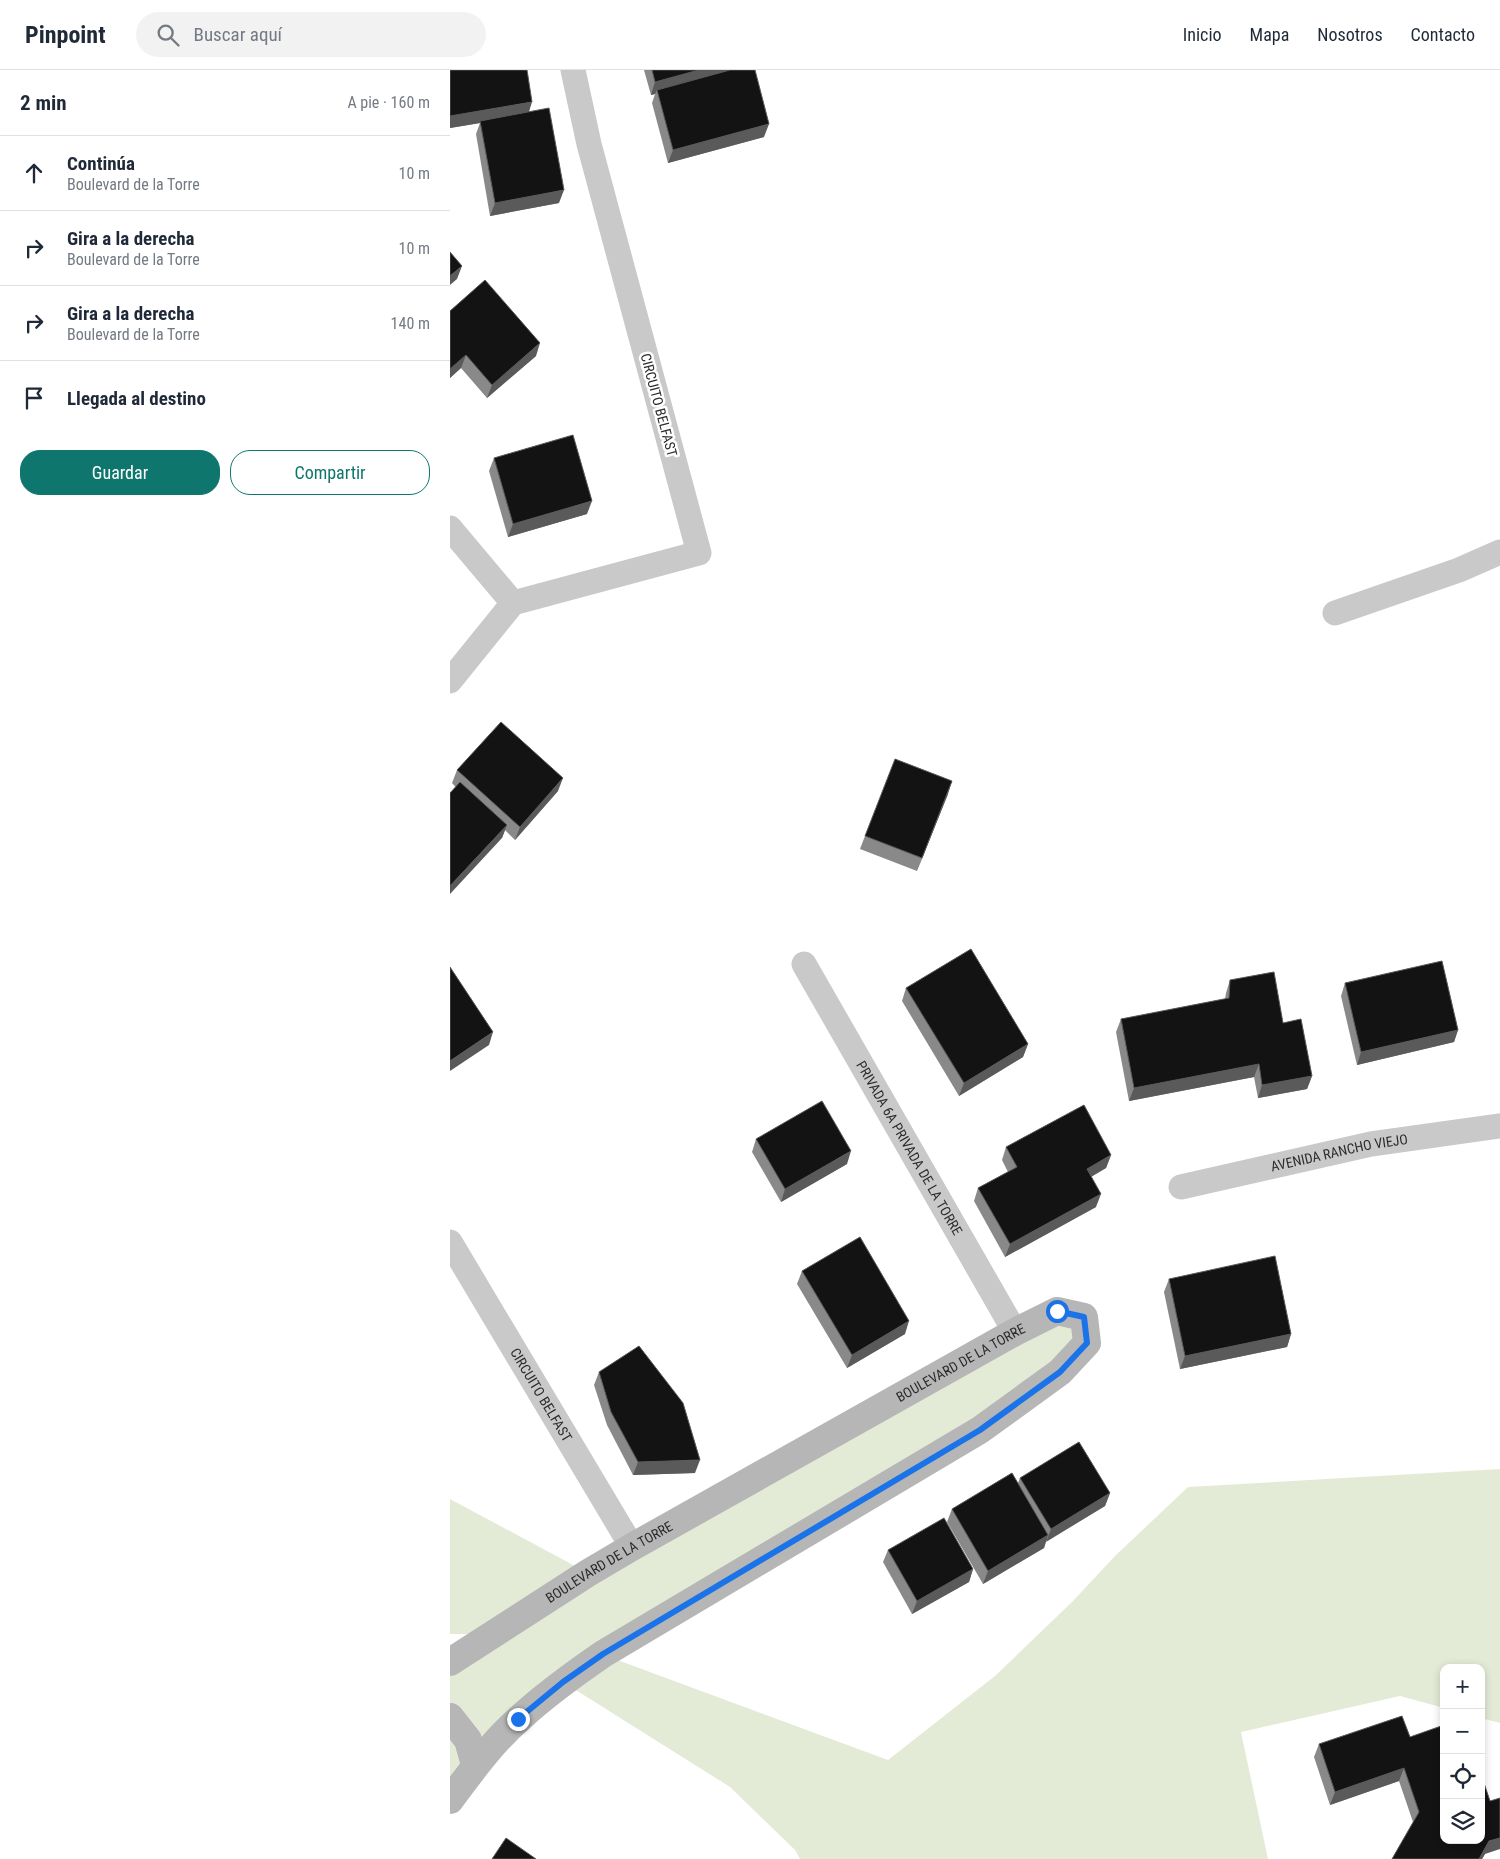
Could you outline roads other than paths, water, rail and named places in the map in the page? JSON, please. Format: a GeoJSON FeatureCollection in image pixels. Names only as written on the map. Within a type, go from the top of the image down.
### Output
{"type":"FeatureCollection","features":[{"type":"Feature","properties":{"kind":"street","name":"CIRCUITO BELFAST"},"geometry":{"type":"LineString","coordinates":[[513,603],[699,553],[589,144],[573,70]]}},
{"type":"Feature","properties":{"kind":"street"},"geometry":{"type":"LineString","coordinates":[[450,528],[513,603],[450,681]]}},
{"type":"Feature","properties":{"kind":"street"},"geometry":{"type":"LineString","coordinates":[[1335,613],[1459,570],[1500,552]]}},
{"type":"Feature","properties":{"kind":"street","name":"PRIVADA 6A PRIVADA DE LA TORRE"},"geometry":{"type":"LineString","coordinates":[[804,964],[1015,1332]]}},
{"type":"Feature","properties":{"kind":"street","name":"AVENIDA RANCHO VIEJO"},"geometry":{"type":"LineString","coordinates":[[1181,1187],[1371,1144],[1500,1126]]}},
{"type":"Feature","properties":{"kind":"street","name":"CIRCUITO BELFAST"},"geometry":{"type":"LineString","coordinates":[[450,1242],[632,1547]]}},
{"type":"Feature","properties":{"kind":"street","name":"BOULEVARD DE LA TORRE"},"geometry":{"type":"LineString","coordinates":[[450,1662],[572,1583],[632,1547],[1015,1332],[1057,1311],[1084,1317],[1087,1343],[1060,1372],[980,1430],[603,1654],[563,1682],[518,1719],[475,1766],[450,1800]]}},
{"type":"Feature","properties":{"kind":"street"},"geometry":{"type":"LineString","coordinates":[[450,1716],[468,1740],[475,1766]]}}]}
